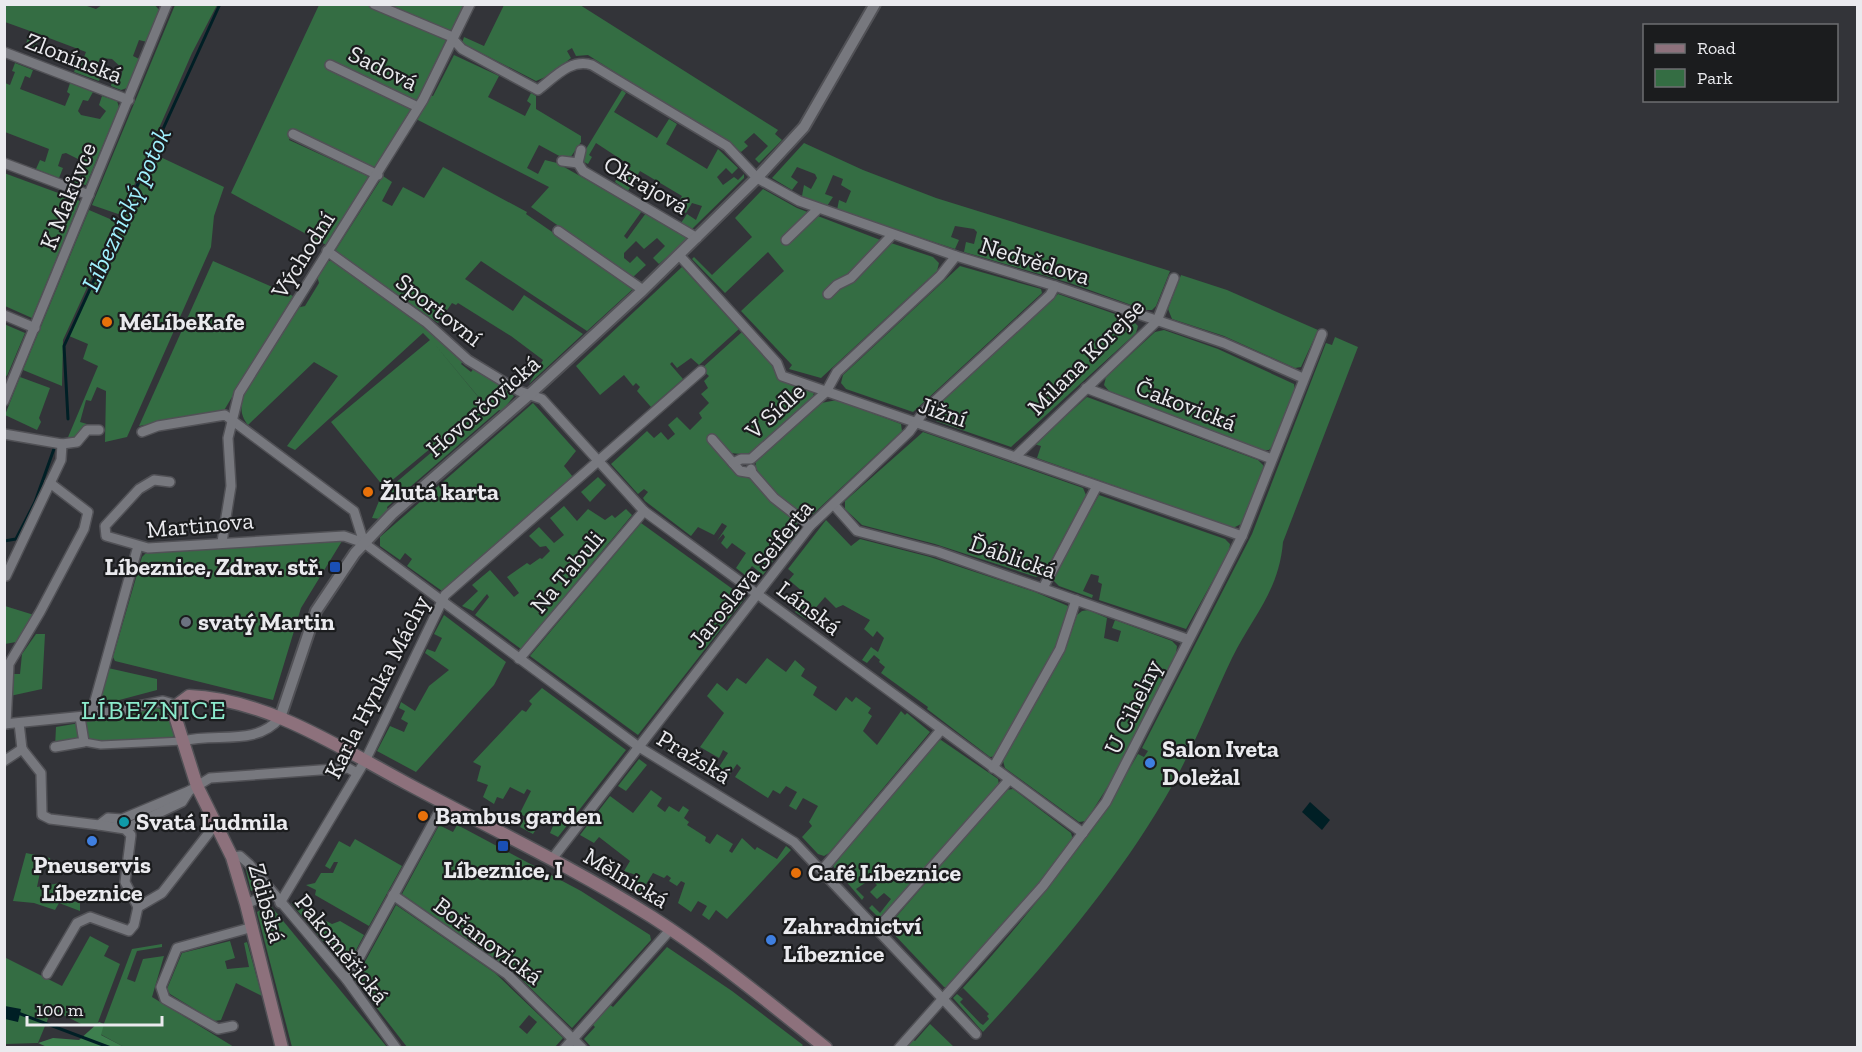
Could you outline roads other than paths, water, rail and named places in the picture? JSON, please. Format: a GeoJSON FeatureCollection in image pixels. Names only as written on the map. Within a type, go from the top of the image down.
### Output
{"type":"FeatureCollection","features":[{"type":"Feature","properties":{"kind":"main road","name":"Mělnická"},"geometry":{"type":"LineString","coordinates":[[177,705],[189,696],[223,700],[280,718],[552,859],[670,930],[826,1047]]}},
{"type":"Feature","properties":{"kind":"main road","name":"Zdibská"},"geometry":{"type":"LineString","coordinates":[[177,705],[175,716],[193,788],[232,857],[253,927],[282,1047]]}},
{"type":"Feature","properties":{"kind":"street","name":"K Makůvce"},"geometry":{"type":"LineString","coordinates":[[4,401],[8,381],[35,327],[167,4]]}},
{"type":"Feature","properties":{"kind":"street","name":"Východní"},"geometry":{"type":"LineString","coordinates":[[222,542],[231,486],[228,438],[239,393],[327,251],[378,175],[454,41],[470,4]]}},
{"type":"Feature","properties":{"kind":"street","name":"Hovorčovická"},"geometry":{"type":"LineString","coordinates":[[280,718],[316,611],[341,571],[364,543],[392,514],[530,394],[643,290],[757,178],[804,128],[875,4]]}},
{"type":"Feature","properties":{"kind":"street"},"geometry":{"type":"LineString","coordinates":[[380,6],[450,36],[454,41]]}},
{"type":"Feature","properties":{"kind":"street","name":"Nedvědova"},"geometry":{"type":"LineString","coordinates":[[454,41],[462,50],[538,90],[572,65],[581,61],[592,65],[727,146],[757,178],[818,209],[1224,344],[1303,378]]}},
{"type":"Feature","properties":{"kind":"street","name":"Zlonínská"},"geometry":{"type":"LineString","coordinates":[[4,52],[129,100]]}},
{"type":"Feature","properties":{"kind":"street","name":"Sadová"},"geometry":{"type":"LineString","coordinates":[[330,65],[418,107]]}},
{"type":"Feature","properties":{"kind":"street"},"geometry":{"type":"LineString","coordinates":[[293,134],[378,175]]}},
{"type":"Feature","properties":{"kind":"street","name":"Okrajová"},"geometry":{"type":"LineString","coordinates":[[581,150],[578,163],[583,171],[697,238]]}},
{"type":"Feature","properties":{"kind":"street","name":"Okrajová"},"geometry":{"type":"LineString","coordinates":[[562,161],[578,163]]}},
{"type":"Feature","properties":{"kind":"street"},"geometry":{"type":"LineString","coordinates":[[4,163],[89,195]]}},
{"type":"Feature","properties":{"kind":"street"},"geometry":{"type":"LineString","coordinates":[[786,240],[818,209]]}},
{"type":"Feature","properties":{"kind":"street"},"geometry":{"type":"LineString","coordinates":[[558,231],[643,290]]}},
{"type":"Feature","properties":{"kind":"street"},"geometry":{"type":"LineString","coordinates":[[828,294],[851,278],[892,235]]}},
{"type":"Feature","properties":{"kind":"street","name":"Sportovní"},"geometry":{"type":"LineString","coordinates":[[327,251],[426,322],[468,360],[519,391],[530,394]]}},
{"type":"Feature","properties":{"kind":"street","name":"Jižní"},"geometry":{"type":"LineString","coordinates":[[680,255],[777,363],[782,376],[1242,536]]}},
{"type":"Feature","properties":{"kind":"street","name":"V Sídle"},"geometry":{"type":"LineString","coordinates":[[733,463],[741,459],[751,459],[826,392],[837,372],[940,276],[956,256]]}},
{"type":"Feature","properties":{"kind":"street","name":"Milana Korejse"},"geometry":{"type":"LineString","coordinates":[[1015,457],[1157,321],[1174,278]]}},
{"type":"Feature","properties":{"kind":"street","name":"Jaroslava Seiferta"},"geometry":{"type":"LineString","coordinates":[[552,859],[810,526],[909,432],[925,410],[1050,295],[1055,286]]}},
{"type":"Feature","properties":{"kind":"street"},"geometry":{"type":"LineString","coordinates":[[4,315],[35,327]]}},
{"type":"Feature","properties":{"kind":"street","name":"U Cihelny"},"geometry":{"type":"LineString","coordinates":[[899,1047],[1043,886],[1106,802],[1137,745],[1187,639],[1242,536],[1322,334]]}},
{"type":"Feature","properties":{"kind":"street","name":"Karla Hynka Máchy"},"geometry":{"type":"LineString","coordinates":[[280,903],[364,761],[440,600],[701,371]]}},
{"type":"Feature","properties":{"kind":"street","name":"Čakovická"},"geometry":{"type":"LineString","coordinates":[[1086,388],[1272,459]]}},
{"type":"Feature","properties":{"kind":"street","name":"Lánská"},"geometry":{"type":"LineString","coordinates":[[530,394],[543,399],[598,463],[644,511],[1083,833]]}},
{"type":"Feature","properties":{"kind":"street"},"geometry":{"type":"LineString","coordinates":[[142,432],[158,426],[225,415],[354,511],[364,543]]}},
{"type":"Feature","properties":{"kind":"street"},"geometry":{"type":"LineString","coordinates":[[4,434],[62,444],[77,442],[87,430],[99,430]]}},
{"type":"Feature","properties":{"kind":"street","name":"V Sídle"},"geometry":{"type":"LineString","coordinates":[[712,439],[740,471],[752,473]]}},
{"type":"Feature","properties":{"kind":"street"},"geometry":{"type":"LineString","coordinates":[[6,576],[61,460],[62,444]]}},
{"type":"Feature","properties":{"kind":"street","name":"V Sídle"},"geometry":{"type":"LineString","coordinates":[[751,459],[752,473],[774,498],[810,526]]}},
{"type":"Feature","properties":{"kind":"street"},"geometry":{"type":"LineString","coordinates":[[138,546],[106,536],[105,526],[139,489],[154,480],[170,482]]}},
{"type":"Feature","properties":{"kind":"street"},"geometry":{"type":"LineString","coordinates":[[50,483],[88,512],[84,529],[40,612],[9,663],[5,724],[80,717],[163,701],[177,705]]}},
{"type":"Feature","properties":{"kind":"street"},"geometry":{"type":"LineString","coordinates":[[1043,588],[1097,486]]}},
{"type":"Feature","properties":{"kind":"street","name":"Ďáblická"},"geometry":{"type":"LineString","coordinates":[[834,505],[857,531],[938,552],[1187,639]]}},
{"type":"Feature","properties":{"kind":"street","name":"Na Tabuli"},"geometry":{"type":"LineString","coordinates":[[519,659],[644,511]]}},
{"type":"Feature","properties":{"kind":"street","name":"Martinova"},"geometry":{"type":"LineString","coordinates":[[91,715],[138,546],[216,545],[222,542],[344,536],[364,543]]}},
{"type":"Feature","properties":{"kind":"street","name":"Pražská"},"geometry":{"type":"LineString","coordinates":[[364,543],[639,747],[794,842],[823,869],[976,1034]]}},
{"type":"Feature","properties":{"kind":"street"},"geometry":{"type":"LineString","coordinates":[[993,768],[1060,649],[1076,600]]}},
{"type":"Feature","properties":{"kind":"street"},"geometry":{"type":"LineString","coordinates":[[80,717],[84,742]]}},
{"type":"Feature","properties":{"kind":"street"},"geometry":{"type":"LineString","coordinates":[[55,747],[84,742],[101,745],[246,737],[270,728],[280,718]]}},
{"type":"Feature","properties":{"kind":"street"},"geometry":{"type":"LineString","coordinates":[[19,723],[22,749],[41,773],[40,806],[44,816],[125,829],[182,802],[193,788]]}},
{"type":"Feature","properties":{"kind":"street"},"geometry":{"type":"LineString","coordinates":[[823,869],[941,730]]}},
{"type":"Feature","properties":{"kind":"street"},"geometry":{"type":"LineString","coordinates":[[4,761],[22,749]]}},
{"type":"Feature","properties":{"kind":"street"},"geometry":{"type":"LineString","coordinates":[[99,825],[108,818],[122,819],[193,788],[210,778],[348,768],[357,773]]}},
{"type":"Feature","properties":{"kind":"street"},"geometry":{"type":"LineString","coordinates":[[878,928],[1009,780]]}},
{"type":"Feature","properties":{"kind":"street"},"geometry":{"type":"LineString","coordinates":[[347,980],[444,803]]}},
{"type":"Feature","properties":{"kind":"street"},"geometry":{"type":"LineString","coordinates":[[138,907],[162,893],[215,825]]}},
{"type":"Feature","properties":{"kind":"street"},"geometry":{"type":"LineString","coordinates":[[47,974],[76,923],[90,917],[129,931],[134,925],[138,907],[125,882],[131,835],[125,829]]}},
{"type":"Feature","properties":{"kind":"street","name":"Pakoměřická"},"geometry":{"type":"LineString","coordinates":[[232,857],[237,855],[249,864],[271,893],[347,980],[396,1047]]}},
{"type":"Feature","properties":{"kind":"street"},"geometry":{"type":"LineString","coordinates":[[246,904],[271,893]]}},
{"type":"Feature","properties":{"kind":"street","name":"Bořanovická"},"geometry":{"type":"LineString","coordinates":[[393,895],[507,974],[582,1047]]}},
{"type":"Feature","properties":{"kind":"street"},"geometry":{"type":"LineString","coordinates":[[232,1026],[218,1029],[165,999],[161,987],[177,948],[253,927]]}},
{"type":"Feature","properties":{"kind":"street"},"geometry":{"type":"LineString","coordinates":[[565,1047],[670,930]]}},
{"type":"Feature","properties":{"kind":"water"},"geometry":{"type":"Polygon","coordinates":[[[1310,802],[1330,820],[1322,830],[1302,812],[1310,802]]]}},
{"type":"Feature","properties":{"kind":"water"},"geometry":{"type":"Polygon","coordinates":[[[5,1006],[21,1009],[18,1022],[5,1019],[5,1006]]]}},
{"type":"Feature","properties":{"kind":"waterway","name":"Líbeznický potok"},"geometry":{"type":"LineString","coordinates":[[68,419],[64,346],[220,4]]}},
{"type":"Feature","properties":{"kind":"waterway","name":"Líbeznický potok"},"geometry":{"type":"LineString","coordinates":[[4,541],[16,539],[35,502],[55,446]]}},
{"type":"Feature","properties":{"kind":"waterway","name":"Líbeznický potok"},"geometry":{"type":"LineString","coordinates":[[18,1013],[111,1048]]}},
{"type":"Feature","properties":{"kind":"place","name":"MéLíbeKafe"},"geometry":{"type":"Point","coordinates":[107,322]}},
{"type":"Feature","properties":{"kind":"place","name":"Žlutá karta"},"geometry":{"type":"Point","coordinates":[368,492]}},
{"type":"Feature","properties":{"kind":"place","name":"Líbeznice, Zdrav. stř."},"geometry":{"type":"Point","coordinates":[335,567]}},
{"type":"Feature","properties":{"kind":"place","name":"svatý Martin"},"geometry":{"type":"Point","coordinates":[186,622]}},
{"type":"Feature","properties":{"kind":"place","name":"Salon Iveta Doležal"},"geometry":{"type":"Point","coordinates":[1150,763]}},
{"type":"Feature","properties":{"kind":"place","name":"Bambus garden"},"geometry":{"type":"Point","coordinates":[423,816]}},
{"type":"Feature","properties":{"kind":"place","name":"Svatá Ludmila"},"geometry":{"type":"Point","coordinates":[124,822]}},
{"type":"Feature","properties":{"kind":"place","name":"Pneuservis Líbeznice"},"geometry":{"type":"Point","coordinates":[92,841]}},
{"type":"Feature","properties":{"kind":"place","name":"Líbeznice, I"},"geometry":{"type":"Point","coordinates":[503,846]}},
{"type":"Feature","properties":{"kind":"place","name":"Café Líbeznice"},"geometry":{"type":"Point","coordinates":[796,873]}},
{"type":"Feature","properties":{"kind":"place","name":"Zahradnictví Líbeznice"},"geometry":{"type":"Point","coordinates":[771,940]}},
{"type":"Feature","properties":{"kind":"district","name":"LÍBEZNICE"},"geometry":{"type":"Point","coordinates":[154,710]}}]}
